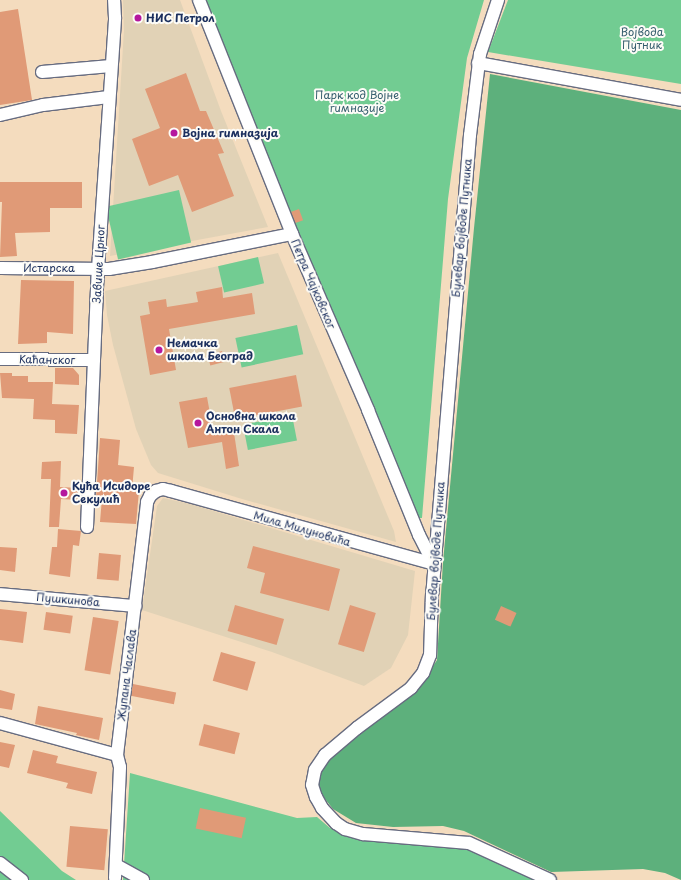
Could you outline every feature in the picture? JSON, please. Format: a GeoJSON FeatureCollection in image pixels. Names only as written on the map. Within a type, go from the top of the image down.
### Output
{"type":"FeatureCollection","features":[{"type":"Feature","properties":{"kind":"street","name":"Завише Црног"},"geometry":{"type":"LineString","coordinates":[[87,527],[98,269],[114,0]]}},
{"type":"Feature","properties":{"kind":"street","name":"Петра Чајковског"},"geometry":{"type":"LineString","coordinates":[[199,0],[292,234],[368,410],[419,535],[434,564]]}},
{"type":"Feature","properties":{"kind":"street","name":"Булевар војводе Путника"},"geometry":{"type":"LineString","coordinates":[[498,0],[478,63],[460,245],[434,564],[430,651],[423,673],[403,695],[357,728],[325,755],[312,777],[316,797],[322,808],[336,823],[354,832],[469,843],[550,880]]}},
{"type":"Feature","properties":{"kind":"street"},"geometry":{"type":"LineString","coordinates":[[478,63],[681,100]]}},
{"type":"Feature","properties":{"kind":"street"},"geometry":{"type":"LineString","coordinates":[[42,72],[111,66]]}},
{"type":"Feature","properties":{"kind":"street"},"geometry":{"type":"LineString","coordinates":[[0,115],[43,105],[109,97]]}},
{"type":"Feature","properties":{"kind":"street","name":"Истарска"},"geometry":{"type":"LineString","coordinates":[[0,268],[98,269],[152,262],[292,234]]}},
{"type":"Feature","properties":{"kind":"street","name":"Каћанског"},"geometry":{"type":"LineString","coordinates":[[0,359],[94,360]]}},
{"type":"Feature","properties":{"kind":"street","name":"Жупана Часлава"},"geometry":{"type":"LineString","coordinates":[[115,878],[120,767],[117,755],[147,502],[150,496],[156,491],[163,489],[171,491]]}},
{"type":"Feature","properties":{"kind":"street","name":"Мила Милуновића"},"geometry":{"type":"LineString","coordinates":[[171,491],[434,564]]}},
{"type":"Feature","properties":{"kind":"street","name":"Пушкинова"},"geometry":{"type":"LineString","coordinates":[[0,594],[135,606]]}},
{"type":"Feature","properties":{"kind":"street"},"geometry":{"type":"LineString","coordinates":[[0,723],[117,755]]}},
{"type":"Feature","properties":{"kind":"street"},"geometry":{"type":"LineString","coordinates":[[0,863],[22,880]]}},
{"type":"Feature","properties":{"kind":"street"},"geometry":{"type":"LineString","coordinates":[[116,865],[143,880]]}},
{"type":"Feature","properties":{"kind":"shaded area","name":"Војна гимназија"},"geometry":{"type":"Polygon","coordinates":[[[123,0],[180,0],[221,111],[268,227],[110,256],[124,30],[123,0]]]}},
{"type":"Feature","properties":{"kind":"shaded area"},"geometry":{"type":"Polygon","coordinates":[[[278,253],[394,531],[396,542],[242,499],[158,473],[151,465],[136,429],[113,345],[107,315],[105,291],[278,253]]]}},
{"type":"Feature","properties":{"kind":"shaded area"},"geometry":{"type":"Polygon","coordinates":[[[163,498],[190,504],[415,571],[408,635],[391,668],[364,686],[272,652],[142,610],[157,506],[163,498]]]}},
{"type":"Feature","properties":{"kind":"green space","name":"Парк код Војне гимназије"},"geometry":{"type":"Polygon","coordinates":[[[204,0],[484,0],[467,58],[448,199],[422,518],[418,518],[294,223],[204,0]]]}},
{"type":"Feature","properties":{"kind":"green space","name":"Војвода Путник"},"geometry":{"type":"Polygon","coordinates":[[[508,0],[681,0],[681,84],[488,52],[508,0]]]}},
{"type":"Feature","properties":{"kind":"green space"},"geometry":{"type":"Polygon","coordinates":[[[490,74],[681,110],[681,880],[665,873],[643,869],[551,872],[464,831],[443,826],[393,827],[356,823],[333,809],[319,789],[319,778],[322,766],[336,751],[420,686],[437,660],[443,562],[490,74]]]}},
{"type":"Feature","properties":{"kind":"green space"},"geometry":{"type":"Polygon","coordinates":[[[179,190],[191,243],[118,259],[106,207],[179,190]]]}},
{"type":"Feature","properties":{"kind":"green space"},"geometry":{"type":"Polygon","coordinates":[[[258,257],[264,283],[224,293],[218,266],[258,257]]]}},
{"type":"Feature","properties":{"kind":"green space"},"geometry":{"type":"Polygon","coordinates":[[[297,325],[303,354],[242,367],[235,338],[297,325]]]}},
{"type":"Feature","properties":{"kind":"green space"},"geometry":{"type":"Polygon","coordinates":[[[292,415],[297,441],[248,450],[243,425],[292,415]]]}},
{"type":"Feature","properties":{"kind":"green space"},"geometry":{"type":"Polygon","coordinates":[[[130,773],[297,818],[317,817],[330,828],[347,836],[380,841],[474,849],[534,880],[123,880],[130,773]]]}},
{"type":"Feature","properties":{"kind":"green space"},"geometry":{"type":"Polygon","coordinates":[[[0,811],[62,871],[76,880],[0,880],[0,811]]]}},
{"type":"Feature","properties":{"kind":"building"},"geometry":{"type":"Polygon","coordinates":[[[18,9],[32,100],[0,105],[0,12],[18,9]]]}},
{"type":"Feature","properties":{"kind":"building"},"geometry":{"type":"Polygon","coordinates":[[[186,73],[200,111],[206,111],[224,153],[218,154],[234,196],[192,212],[178,175],[149,186],[132,139],[160,128],[145,89],[186,73]]]}},
{"type":"Feature","properties":{"kind":"building"},"geometry":{"type":"Polygon","coordinates":[[[0,182],[82,182],[82,208],[50,208],[50,232],[15,233],[17,256],[0,257],[2,202],[0,202],[0,182]]]}},
{"type":"Feature","properties":{"kind":"building"},"geometry":{"type":"Polygon","coordinates":[[[299,209],[303,220],[295,223],[291,212],[299,209]]]}},
{"type":"Feature","properties":{"kind":"building"},"geometry":{"type":"Polygon","coordinates":[[[21,280],[74,281],[73,334],[47,332],[47,343],[18,344],[21,280]]]}},
{"type":"Feature","properties":{"kind":"building","name":"Немачка школа Београд"},"geometry":{"type":"Polygon","coordinates":[[[222,287],[223,298],[252,293],[255,314],[169,329],[176,370],[150,375],[140,316],[150,314],[148,302],[166,299],[167,307],[198,302],[196,292],[222,287]]]}},
{"type":"Feature","properties":{"kind":"building"},"geometry":{"type":"Polygon","coordinates":[[[222,351],[225,362],[210,366],[208,355],[222,351]]]}},
{"type":"Feature","properties":{"kind":"building"},"geometry":{"type":"Polygon","coordinates":[[[55,368],[73,368],[79,375],[79,385],[55,384],[55,368]]]}},
{"type":"Feature","properties":{"kind":"building"},"geometry":{"type":"Polygon","coordinates":[[[0,373],[12,373],[12,376],[28,376],[28,382],[53,382],[52,404],[79,405],[77,434],[55,433],[55,420],[33,419],[34,399],[2,398],[0,373]]]}},
{"type":"Feature","properties":{"kind":"building"},"geometry":{"type":"Polygon","coordinates":[[[296,375],[302,406],[235,419],[229,388],[296,375]]]}},
{"type":"Feature","properties":{"kind":"building","name":"Основна школа Антон Скала"},"geometry":{"type":"Polygon","coordinates":[[[207,397],[213,430],[233,426],[239,466],[226,469],[222,442],[188,448],[179,402],[207,397]]]}},
{"type":"Feature","properties":{"kind":"building"},"geometry":{"type":"Polygon","coordinates":[[[100,438],[120,440],[118,465],[134,467],[132,490],[139,491],[136,524],[100,522],[102,498],[96,498],[100,438]]]}},
{"type":"Feature","properties":{"kind":"building"},"geometry":{"type":"Polygon","coordinates":[[[61,461],[60,487],[79,488],[78,500],[61,499],[59,527],[49,527],[51,479],[41,479],[42,462],[61,461]]]}},
{"type":"Feature","properties":{"kind":"building"},"geometry":{"type":"Polygon","coordinates":[[[58,529],[81,531],[79,546],[73,545],[70,577],[49,574],[52,547],[57,547],[58,529]]]}},
{"type":"Feature","properties":{"kind":"building"},"geometry":{"type":"Polygon","coordinates":[[[253,546],[340,569],[329,611],[260,593],[265,573],[247,568],[253,546]]]}},
{"type":"Feature","properties":{"kind":"building"},"geometry":{"type":"Polygon","coordinates":[[[0,547],[17,548],[15,572],[0,570],[0,547]]]}},
{"type":"Feature","properties":{"kind":"building"},"geometry":{"type":"Polygon","coordinates":[[[99,553],[121,555],[119,581],[97,579],[99,553]]]}},
{"type":"Feature","properties":{"kind":"building"},"geometry":{"type":"Polygon","coordinates":[[[235,605],[284,619],[277,645],[228,631],[235,605]]]}},
{"type":"Feature","properties":{"kind":"building"},"geometry":{"type":"Polygon","coordinates":[[[350,605],[376,613],[364,652],[338,644],[350,605]]]}},
{"type":"Feature","properties":{"kind":"building"},"geometry":{"type":"Polygon","coordinates":[[[501,606],[517,613],[510,627],[495,620],[501,606]]]}},
{"type":"Feature","properties":{"kind":"building"},"geometry":{"type":"Polygon","coordinates":[[[0,609],[27,612],[23,643],[0,640],[0,609]]]}},
{"type":"Feature","properties":{"kind":"building"},"geometry":{"type":"Polygon","coordinates":[[[46,612],[73,616],[70,634],[43,630],[46,612]]]}},
{"type":"Feature","properties":{"kind":"building"},"geometry":{"type":"Polygon","coordinates":[[[93,617],[119,621],[110,674],[85,670],[93,617]]]}},
{"type":"Feature","properties":{"kind":"building"},"geometry":{"type":"Polygon","coordinates":[[[221,652],[256,662],[247,691],[213,681],[221,652]]]}},
{"type":"Feature","properties":{"kind":"building"},"geometry":{"type":"Polygon","coordinates":[[[133,684],[176,692],[174,704],[131,696],[133,684]]]}},
{"type":"Feature","properties":{"kind":"building"},"geometry":{"type":"Polygon","coordinates":[[[0,690],[15,694],[12,710],[0,708],[0,690]]]}},
{"type":"Feature","properties":{"kind":"building"},"geometry":{"type":"Polygon","coordinates":[[[38,706],[103,718],[99,740],[76,735],[77,733],[35,724],[38,706]]]}},
{"type":"Feature","properties":{"kind":"building"},"geometry":{"type":"Polygon","coordinates":[[[204,724],[240,733],[235,754],[199,745],[204,724]]]}},
{"type":"Feature","properties":{"kind":"building"},"geometry":{"type":"Polygon","coordinates":[[[0,742],[15,745],[9,768],[0,766],[0,742]]]}},
{"type":"Feature","properties":{"kind":"building"},"geometry":{"type":"Polygon","coordinates":[[[33,750],[58,756],[56,763],[97,772],[92,794],[66,788],[68,783],[27,773],[33,750]]]}},
{"type":"Feature","properties":{"kind":"building"},"geometry":{"type":"Polygon","coordinates":[[[200,808],[246,818],[242,838],[196,829],[200,808]]]}},
{"type":"Feature","properties":{"kind":"building"},"geometry":{"type":"Polygon","coordinates":[[[70,826],[108,829],[104,870],[66,867],[70,826]]]}},
{"type":"Feature","properties":{"kind":"place","name":"НИС Петрол"},"geometry":{"type":"Point","coordinates":[138,18]}},
{"type":"Feature","properties":{"kind":"place","name":"Војна гимназија"},"geometry":{"type":"Point","coordinates":[174,133]}},
{"type":"Feature","properties":{"kind":"place","name":"Немачка школа Београд"},"geometry":{"type":"Point","coordinates":[159,350]}},
{"type":"Feature","properties":{"kind":"place","name":"Основна школа Антон Скала"},"geometry":{"type":"Point","coordinates":[198,423]}},
{"type":"Feature","properties":{"kind":"place","name":"Кућа Исидоре Секулић"},"geometry":{"type":"Point","coordinates":[64,493]}}]}
